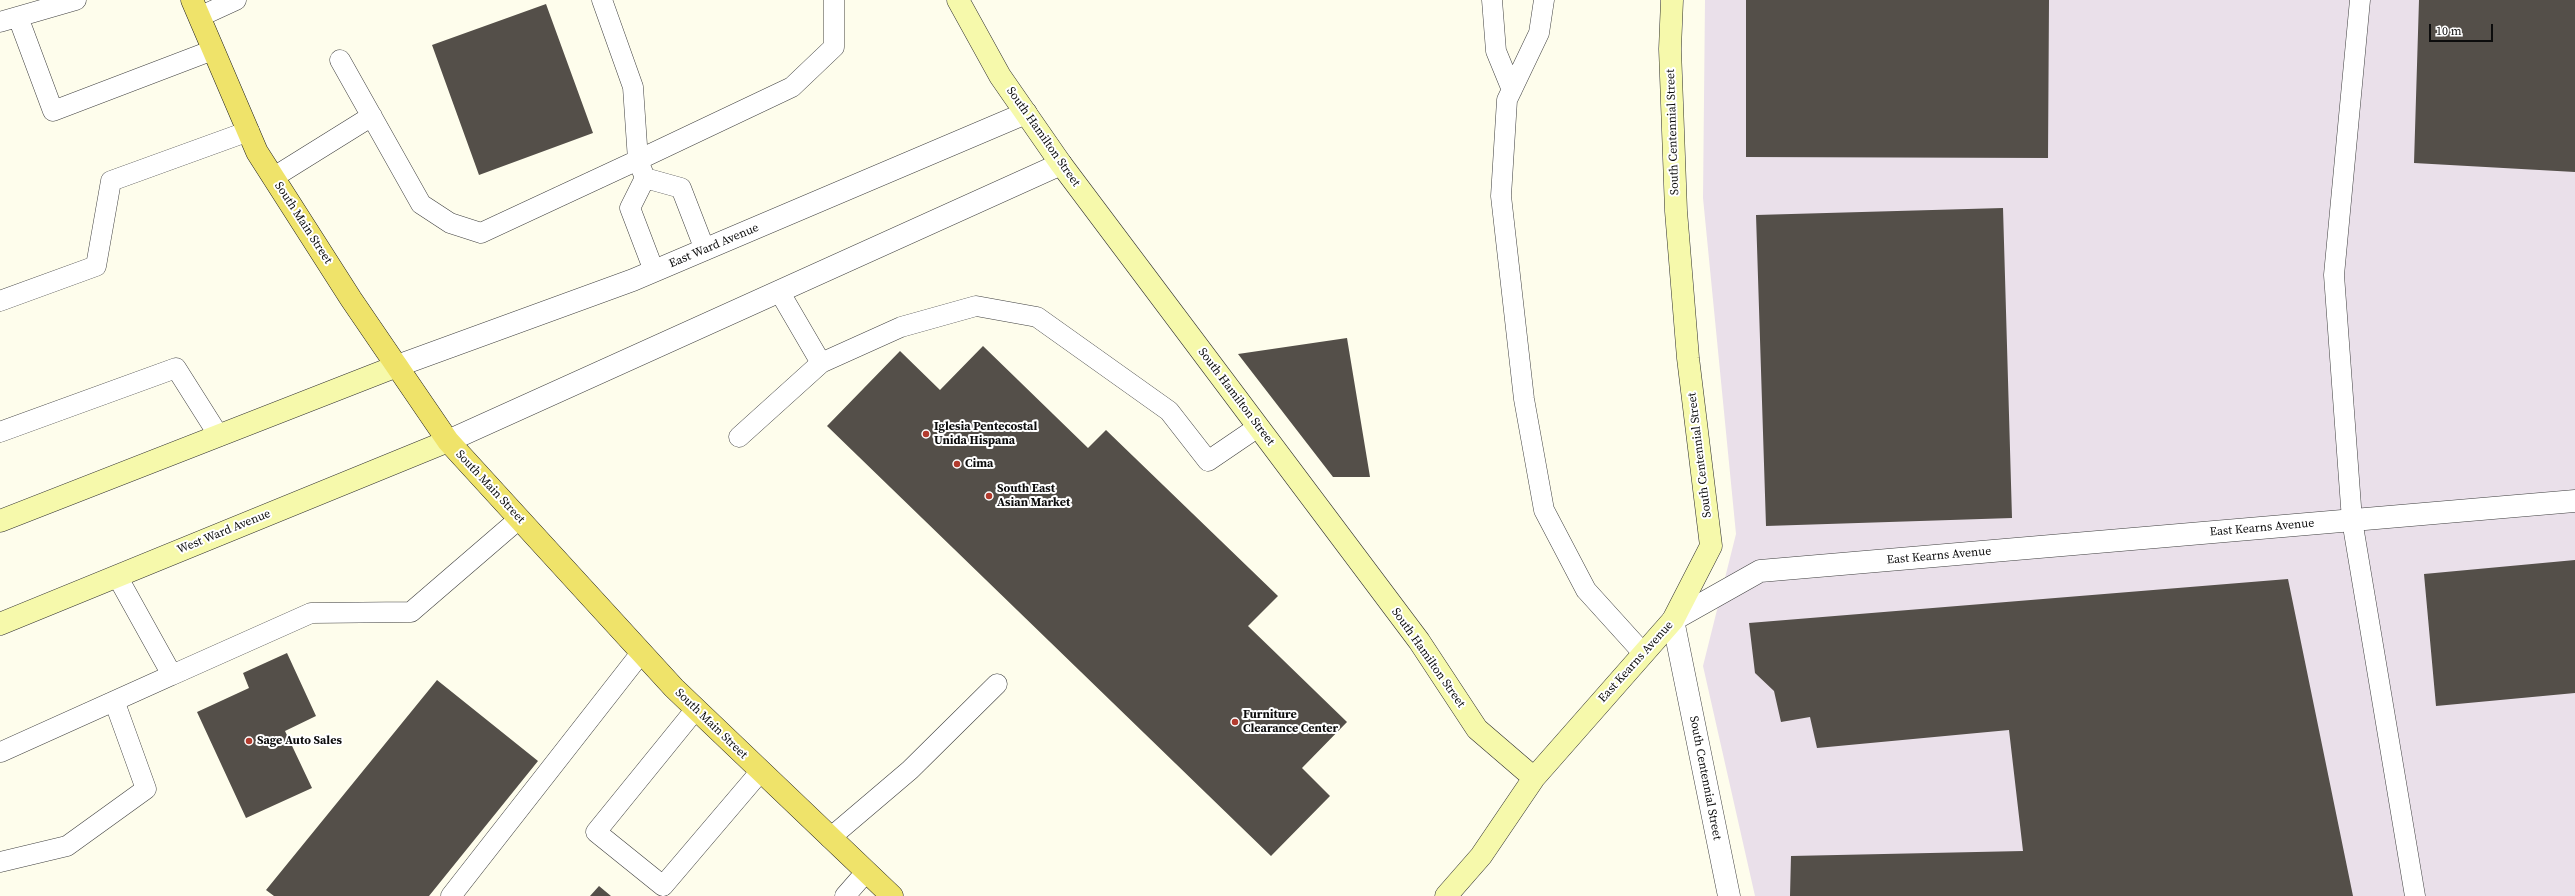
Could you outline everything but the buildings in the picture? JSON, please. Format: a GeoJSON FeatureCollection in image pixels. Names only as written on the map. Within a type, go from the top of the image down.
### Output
{"type":"FeatureCollection","features":[{"type":"Feature","properties":{"kind":"main road","name":"South Main Street"},"geometry":{"type":"LineString","coordinates":[[196,9],[257,152],[448,441],[641,653],[695,710],[892,896]]}},
{"type":"Feature","properties":{"kind":"street","name":"South Hamilton Street"},"geometry":{"type":"LineString","coordinates":[[958,0],[1000,76],[1061,164],[1419,641],[1477,729],[1534,778]]}},
{"type":"Feature","properties":{"kind":"street","name":"South Centennial Street"},"geometry":{"type":"LineString","coordinates":[[1672,0],[1670,48],[1676,211],[1688,358],[1711,546],[1673,620],[1729,896]]}},
{"type":"Feature","properties":{"kind":"street","name":"East Ward Avenue"},"geometry":{"type":"LineString","coordinates":[[397,366],[654,271],[1026,113]]}},
{"type":"Feature","properties":{"kind":"street"},"geometry":{"type":"LineString","coordinates":[[448,441],[1061,164]]}},
{"type":"Feature","properties":{"kind":"street"},"geometry":{"type":"LineString","coordinates":[[0,521],[397,366]]}},
{"type":"Feature","properties":{"kind":"street","name":"West Ward Avenue"},"geometry":{"type":"LineString","coordinates":[[0,624],[448,441]]}},
{"type":"Feature","properties":{"kind":"street","name":"East Kearns Avenue"},"geometry":{"type":"LineString","coordinates":[[1446,896],[1481,856],[1534,778],[1673,620],[1760,571],[2575,501]]}},
{"type":"Feature","properties":{"kind":"lane"},"geometry":{"type":"LineString","coordinates":[[76,0],[9,20],[53,111],[213,50]]}},
{"type":"Feature","properties":{"kind":"lane"},"geometry":{"type":"LineString","coordinates":[[196,9],[236,0]]}},
{"type":"Feature","properties":{"kind":"lane"},"geometry":{"type":"LineString","coordinates":[[602,0],[632,87],[642,169],[630,208],[654,271]]}},
{"type":"Feature","properties":{"kind":"lane"},"geometry":{"type":"LineString","coordinates":[[340,60],[421,204],[450,223],[481,233],[642,169],[792,87],[834,47],[834,0]]}},
{"type":"Feature","properties":{"kind":"lane"},"geometry":{"type":"LineString","coordinates":[[1492,0],[1496,51],[1512,90]]}},
{"type":"Feature","properties":{"kind":"lane"},"geometry":{"type":"LineString","coordinates":[[1544,0],[1539,33],[1507,100],[1501,196],[1524,399],[1544,510],[1586,590],[1643,653]]}},
{"type":"Feature","properties":{"kind":"lane"},"geometry":{"type":"LineString","coordinates":[[2360,0],[2334,275],[2352,520],[2415,896]]}},
{"type":"Feature","properties":{"kind":"lane"},"geometry":{"type":"LineString","coordinates":[[274,177],[372,116]]}},
{"type":"Feature","properties":{"kind":"lane"},"geometry":{"type":"LineString","coordinates":[[0,301],[96,266],[111,181],[249,131]]}},
{"type":"Feature","properties":{"kind":"lane"},"geometry":{"type":"LineString","coordinates":[[642,169],[681,188],[705,250]]}},
{"type":"Feature","properties":{"kind":"lane"},"geometry":{"type":"LineString","coordinates":[[780,291],[821,363]]}},
{"type":"Feature","properties":{"kind":"lane"},"geometry":{"type":"LineString","coordinates":[[739,437],[821,363],[901,327],[976,306],[1037,317],[1169,411],[1208,461],[1258,427]]}},
{"type":"Feature","properties":{"kind":"lane"},"geometry":{"type":"LineString","coordinates":[[0,432],[176,368],[219,436]]}},
{"type":"Feature","properties":{"kind":"lane"},"geometry":{"type":"LineString","coordinates":[[1,752],[114,703],[172,675],[311,613],[411,612],[519,519]]}},
{"type":"Feature","properties":{"kind":"lane"},"geometry":{"type":"LineString","coordinates":[[117,576],[172,675]]}},
{"type":"Feature","properties":{"kind":"lane"},"geometry":{"type":"LineString","coordinates":[[451,896],[641,653]]}},
{"type":"Feature","properties":{"kind":"lane"},"geometry":{"type":"LineString","coordinates":[[830,838],[910,770],[997,684]]}},
{"type":"Feature","properties":{"kind":"lane"},"geometry":{"type":"LineString","coordinates":[[0,862],[67,846],[146,789],[114,703]]}},
{"type":"Feature","properties":{"kind":"lane"},"geometry":{"type":"LineString","coordinates":[[695,710],[596,832],[663,886],[760,772]]}},
{"type":"Feature","properties":{"kind":"lane"},"geometry":{"type":"LineString","coordinates":[[845,896],[866,872]]}},
{"type":"Feature","properties":{"kind":"shaded area"},"geometry":{"type":"Polygon","coordinates":[[[1705,0],[2575,0],[2575,896],[1755,896],[1703,666],[1736,534],[1703,198],[1705,0]]]}},
{"type":"Feature","properties":{"kind":"place","name":"Iglesia Pentecostal Unida Hispana"},"geometry":{"type":"Point","coordinates":[926,434]}},
{"type":"Feature","properties":{"kind":"place","name":"Cima"},"geometry":{"type":"Point","coordinates":[957,464]}},
{"type":"Feature","properties":{"kind":"place","name":"South East Asian Market"},"geometry":{"type":"Point","coordinates":[989,496]}},
{"type":"Feature","properties":{"kind":"place","name":"Furniture Clearance Center"},"geometry":{"type":"Point","coordinates":[1235,722]}},
{"type":"Feature","properties":{"kind":"place","name":"Sage Auto Sales"},"geometry":{"type":"Point","coordinates":[249,741]}}]}
